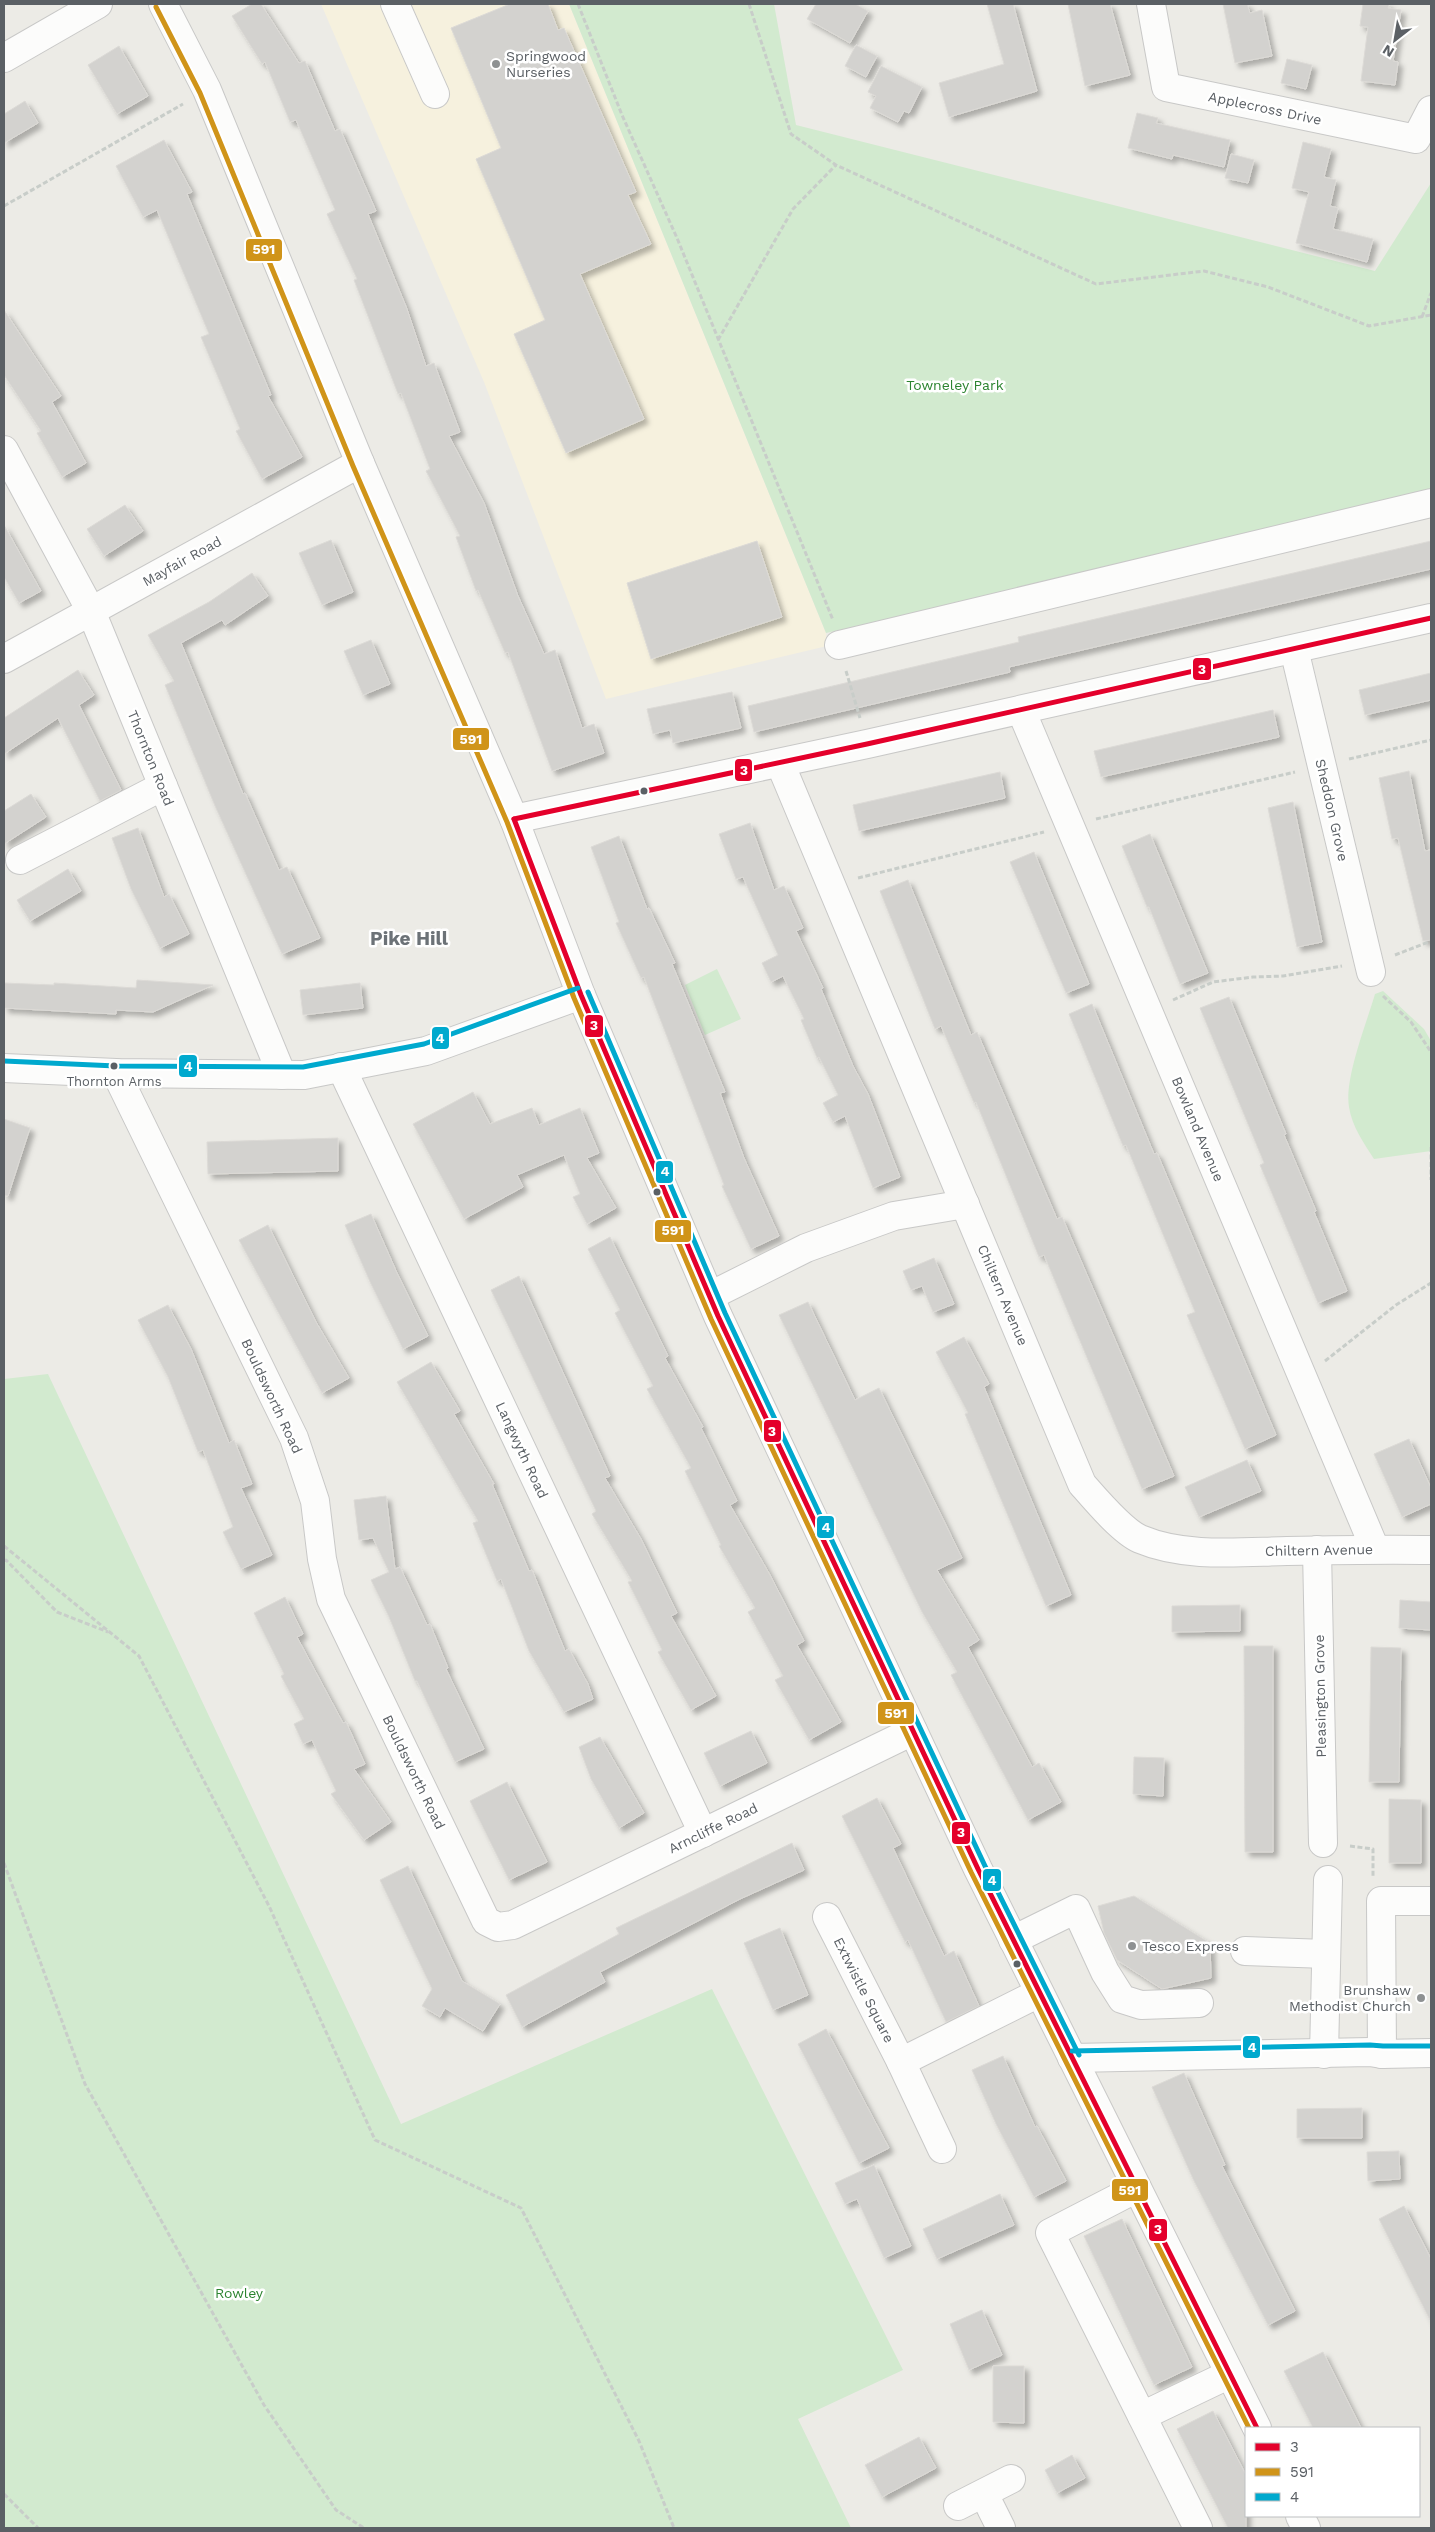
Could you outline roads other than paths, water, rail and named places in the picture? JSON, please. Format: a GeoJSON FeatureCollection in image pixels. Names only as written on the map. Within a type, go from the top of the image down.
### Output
{"type":"FeatureCollection","features":[{"type":"Feature","properties":{"kind":"street"},"geometry":{"type":"LineString","coordinates":[[4,58],[98,4]]}},
{"type":"Feature","properties":{"kind":"street"},"geometry":{"type":"LineString","coordinates":[[163,4],[207,90],[360,463],[514,819],[580,995],[710,1296],[913,1731],[1013,1940],[1256,2427]]}},
{"type":"Feature","properties":{"kind":"street"},"geometry":{"type":"LineString","coordinates":[[396,4],[435,94]]}},
{"type":"Feature","properties":{"kind":"street","name":"Applecross Drive"},"geometry":{"type":"LineString","coordinates":[[1151,4],[1166,87],[1416,139],[1431,110]]}},
{"type":"Feature","properties":{"kind":"street","name":"Thornton Road"},"geometry":{"type":"LineString","coordinates":[[4,450],[91,611],[282,1075]]}},
{"type":"Feature","properties":{"kind":"street","name":"Mayfair Road"},"geometry":{"type":"LineString","coordinates":[[4,659],[360,463]]}},
{"type":"Feature","properties":{"kind":"street"},"geometry":{"type":"LineString","coordinates":[[839,645],[1431,503]]}},
{"type":"Feature","properties":{"kind":"street"},"geometry":{"type":"LineString","coordinates":[[514,819],[867,744],[1431,618]]}},
{"type":"Feature","properties":{"kind":"street","name":"Sheddon Grove"},"geometry":{"type":"LineString","coordinates":[[1294,649],[1370,966]]}},
{"type":"Feature","properties":{"kind":"street","name":"Bowland Avenue"},"geometry":{"type":"LineString","coordinates":[[1021,710],[1375,1549]]}},
{"type":"Feature","properties":{"kind":"street","name":"Chiltern Avenue"},"geometry":{"type":"LineString","coordinates":[[780,763],[1082,1484],[1111,1515],[1139,1538],[1178,1550],[1237,1552],[1375,1549],[1431,1550]]}},
{"type":"Feature","properties":{"kind":"street"},"geometry":{"type":"LineString","coordinates":[[20,860],[163,786]]}},
{"type":"Feature","properties":{"kind":"street"},"geometry":{"type":"LineString","coordinates":[[4,1068],[116,1073],[304,1075],[426,1051],[580,995]]}},
{"type":"Feature","properties":{"kind":"street","name":"Langwyth Road"},"geometry":{"type":"LineString","coordinates":[[340,1067],[703,1833]]}},
{"type":"Feature","properties":{"kind":"street","name":"Bouldsworth Road"},"geometry":{"type":"LineString","coordinates":[[116,1073],[294,1438],[315,1501],[322,1559],[331,1599],[486,1921],[498,1927],[513,1925]]}},
{"type":"Feature","properties":{"kind":"street"},"geometry":{"type":"LineString","coordinates":[[710,1296],[806,1248],[894,1216],[965,1204]]}},
{"type":"Feature","properties":{"kind":"street","name":"Pleasington Grove"},"geometry":{"type":"LineString","coordinates":[[1317,1550],[1323,1842]]}},
{"type":"Feature","properties":{"kind":"street","name":"Arncliffe Road"},"geometry":{"type":"LineString","coordinates":[[513,1925],[913,1731]]}},
{"type":"Feature","properties":{"kind":"street"},"geometry":{"type":"LineString","coordinates":[[1324,2054],[1328,1880]]}},
{"type":"Feature","properties":{"kind":"street"},"geometry":{"type":"LineString","coordinates":[[1382,2054],[1381,1901],[1431,1901]]}},
{"type":"Feature","properties":{"kind":"street"},"geometry":{"type":"LineString","coordinates":[[1013,1940],[1076,1909],[1105,1972],[1122,1999],[1141,2005],[1199,2003]]}},
{"type":"Feature","properties":{"kind":"street","name":"Extwistle Square"},"geometry":{"type":"LineString","coordinates":[[827,1917],[942,2149]]}},
{"type":"Feature","properties":{"kind":"street"},"geometry":{"type":"LineString","coordinates":[[1245,1951],[1326,1954]]}},
{"type":"Feature","properties":{"kind":"street"},"geometry":{"type":"LineString","coordinates":[[900,2062],[1039,1993]]}},
{"type":"Feature","properties":{"kind":"street"},"geometry":{"type":"LineString","coordinates":[[1072,2058],[1370,2052],[1382,2054],[1431,2053]]}},
{"type":"Feature","properties":{"kind":"street"},"geometry":{"type":"LineString","coordinates":[[1137,2188],[1050,2233],[1198,2528]]}},
{"type":"Feature","properties":{"kind":"street"},"geometry":{"type":"LineString","coordinates":[[1142,2416],[1230,2374]]}},
{"type":"Feature","properties":{"kind":"street"},"geometry":{"type":"LineString","coordinates":[[958,2506],[1011,2480]]}},
{"type":"Feature","properties":{"kind":"street"},"geometry":{"type":"LineString","coordinates":[[984,2494],[1001,2528]]}},
{"type":"Feature","properties":{"kind":"place","name":"Springwood Nurseries"},"geometry":{"type":"Point","coordinates":[496,64]}},
{"type":"Feature","properties":{"kind":"place","name":"Thornton Arms"},"geometry":{"type":"Point","coordinates":[114,1066]}},
{"type":"Feature","properties":{"kind":"place","name":"Tesco Express"},"geometry":{"type":"Point","coordinates":[1132,1946]}},
{"type":"Feature","properties":{"kind":"place","name":"Brunshaw Methodist Church"},"geometry":{"type":"Point","coordinates":[1421,1998]}},
{"type":"Feature","properties":{"kind":"district","name":"Pike Hill"},"geometry":{"type":"Point","coordinates":[409,938]}},
{"type":"Feature","properties":{"kind":"park label","name":"Towneley Park"},"geometry":{"type":"Point","coordinates":[955,385]}},
{"type":"Feature","properties":{"kind":"park label","name":"Rowley"},"geometry":{"type":"Point","coordinates":[239,2293]}}]}
